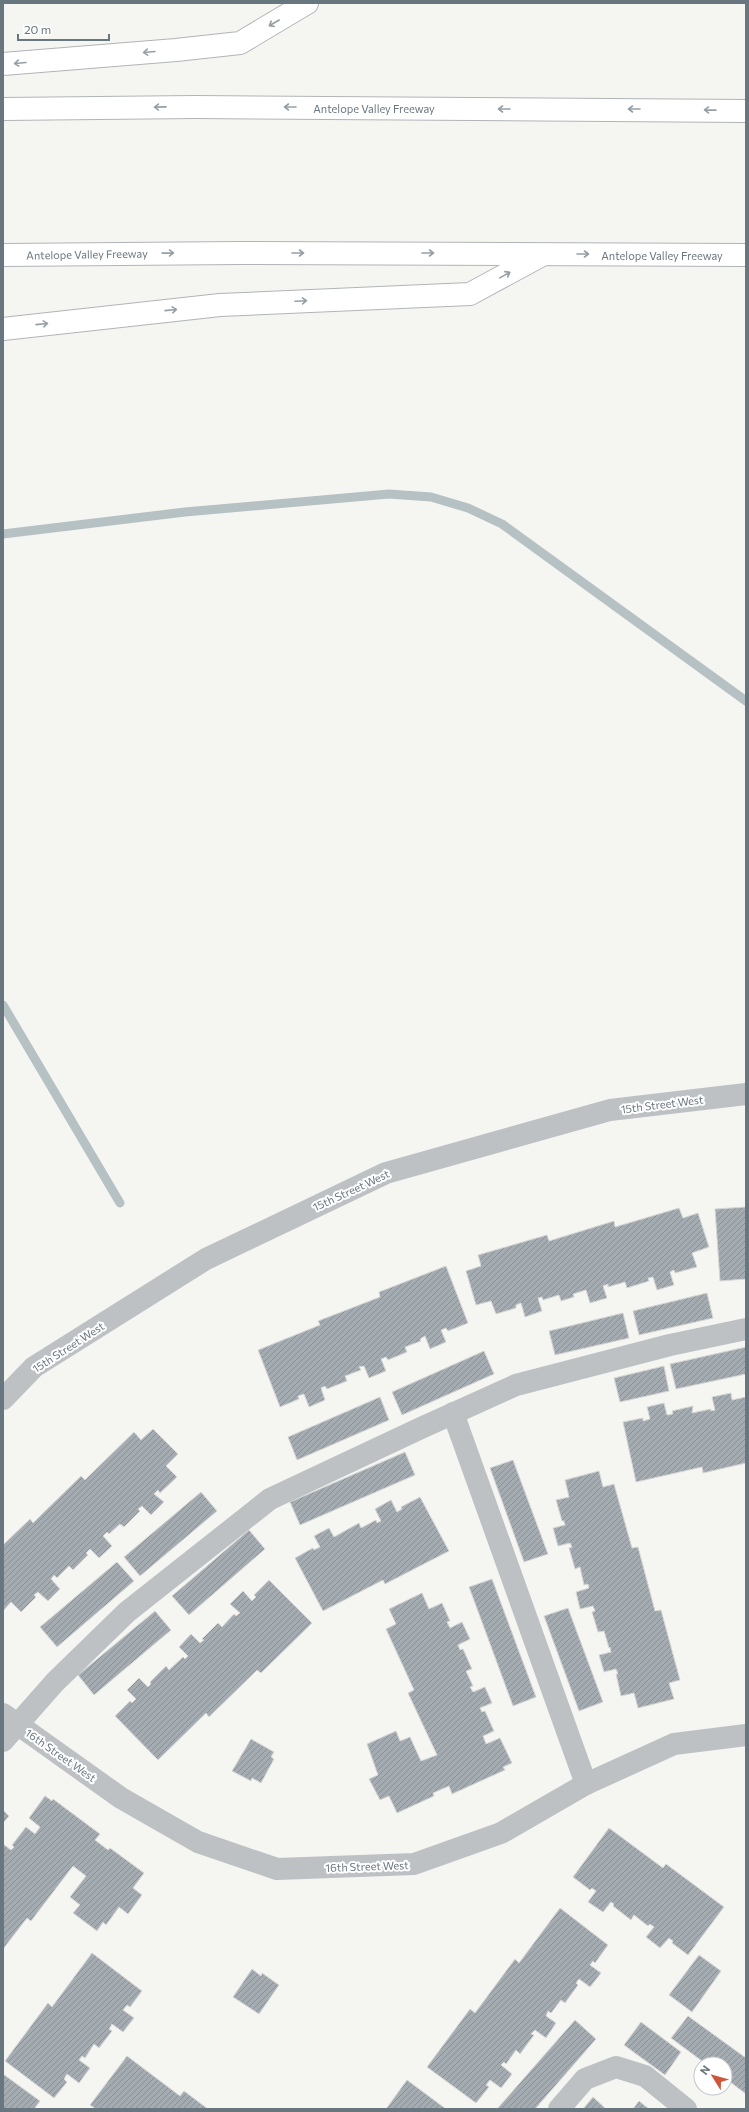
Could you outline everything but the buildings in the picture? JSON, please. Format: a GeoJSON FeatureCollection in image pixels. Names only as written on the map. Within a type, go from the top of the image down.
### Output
{"type":"FeatureCollection","features":[{"type":"Feature","properties":{"kind":"highway"},"geometry":{"type":"LineString","coordinates":[[3,64],[176,50],[240,43],[307,3]]}},
{"type":"Feature","properties":{"kind":"highway","name":"Antelope Valley Freeway"},"geometry":{"type":"LineString","coordinates":[[3,109],[203,107],[746,111]]}},
{"type":"Feature","properties":{"kind":"highway","name":"Antelope Valley Freeway"},"geometry":{"type":"LineString","coordinates":[[3,255],[239,252],[746,255]]}},
{"type":"Feature","properties":{"kind":"highway"},"geometry":{"type":"LineString","coordinates":[[3,329],[220,305],[470,294],[544,254]]}},
{"type":"Feature","properties":{"kind":"street","name":"15th Street West"},"geometry":{"type":"LineString","coordinates":[[3,1399],[34,1367],[206,1259],[386,1173],[610,1110],[746,1094]]}},
{"type":"Feature","properties":{"kind":"street"},"geometry":{"type":"LineString","coordinates":[[3,1741],[10,1719],[55,1682],[127,1612],[270,1499],[516,1385],[670,1345],[746,1329]]}},
{"type":"Feature","properties":{"kind":"street"},"geometry":{"type":"LineString","coordinates":[[453,1413],[586,1784]]}},
{"type":"Feature","properties":{"kind":"street","name":"16th Street West"},"geometry":{"type":"LineString","coordinates":[[10,1719],[121,1798],[198,1842],[277,1869],[414,1864],[501,1833],[586,1784],[674,1744],[746,1735]]}},
{"type":"Feature","properties":{"kind":"street"},"geometry":{"type":"LineString","coordinates":[[559,2109],[585,2079],[616,2067],[645,2076],[686,2109]]}},
{"type":"Feature","properties":{"kind":"waterway"},"geometry":{"type":"LineString","coordinates":[[3,534],[185,512],[389,494],[431,497],[468,508],[502,524],[746,701]]}},
{"type":"Feature","properties":{"kind":"waterway"},"geometry":{"type":"LineString","coordinates":[[3,1005],[120,1203]]}}]}
